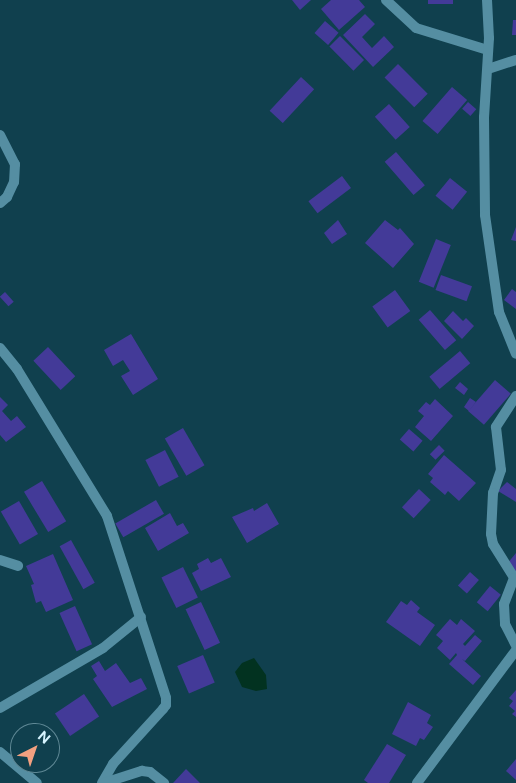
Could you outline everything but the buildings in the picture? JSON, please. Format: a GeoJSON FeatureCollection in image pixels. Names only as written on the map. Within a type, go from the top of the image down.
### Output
{"type":"FeatureCollection","features":[{"type":"Feature","properties":{"kind":"street"},"geometry":{"type":"LineString","coordinates":[[386,0],[416,28],[488,50]]}},
{"type":"Feature","properties":{"kind":"street"},"geometry":{"type":"LineString","coordinates":[[487,0],[488,69],[484,117],[485,215],[499,312],[516,354]]}},
{"type":"Feature","properties":{"kind":"street"},"geometry":{"type":"LineString","coordinates":[[488,69],[516,60]]}},
{"type":"Feature","properties":{"kind":"street"},"geometry":{"type":"LineString","coordinates":[[0,135],[15,164],[15,173],[14,182],[7,197],[0,204]]}},
{"type":"Feature","properties":{"kind":"street"},"geometry":{"type":"LineString","coordinates":[[0,348],[18,369],[108,516],[141,617],[166,705],[113,764],[103,783]]}},
{"type":"Feature","properties":{"kind":"street"},"geometry":{"type":"LineString","coordinates":[[516,396],[496,427],[501,470],[491,510],[494,544],[514,578],[504,604],[505,624],[516,646]]}},
{"type":"Feature","properties":{"kind":"street"},"geometry":{"type":"LineString","coordinates":[[0,560],[18,566]]}},
{"type":"Feature","properties":{"kind":"street"},"geometry":{"type":"LineString","coordinates":[[0,708],[103,648],[141,617]]}},
{"type":"Feature","properties":{"kind":"street"},"geometry":{"type":"LineString","coordinates":[[417,783],[516,650]]}},
{"type":"Feature","properties":{"kind":"street"},"geometry":{"type":"LineString","coordinates":[[0,752],[37,783]]}},
{"type":"Feature","properties":{"kind":"street"},"geometry":{"type":"LineString","coordinates":[[103,783],[142,772],[150,772],[164,783]]}},
{"type":"Feature","properties":{"kind":"shaded area"},"geometry":{"type":"Polygon","coordinates":[[[254,658],[266,675],[267,689],[256,691],[242,687],[235,672],[242,663],[254,658]]]}}]}
